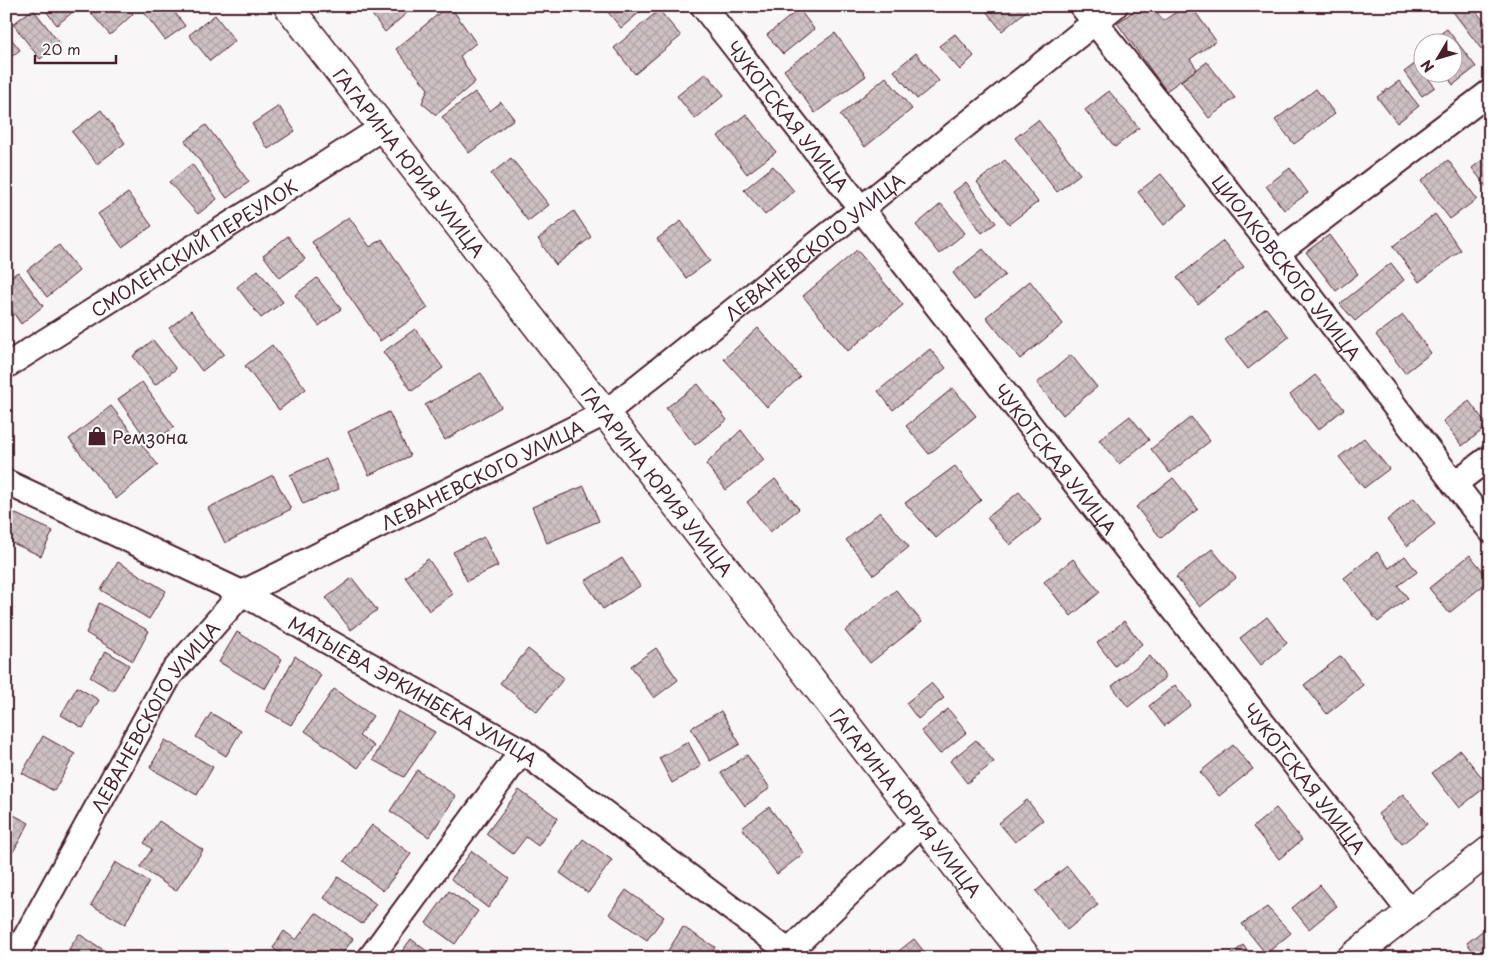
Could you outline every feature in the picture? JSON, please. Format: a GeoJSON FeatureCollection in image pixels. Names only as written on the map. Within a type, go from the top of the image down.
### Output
{"type":"FeatureCollection","features":[{"type":"Feature","properties":{"kind":"main road","name":"ГАГАРИНА ЮРИЯ УЛИЦА"},"geometry":{"type":"LineString","coordinates":[[288,6],[1027,958]]}},
{"type":"Feature","properties":{"kind":"main road"},"geometry":{"type":"LineString","coordinates":[[1351,958],[1490,850]]}},
{"type":"Feature","properties":{"kind":"street","name":"ЧУКОТСКАЯ УЛИЦА"},"geometry":{"type":"LineString","coordinates":[[703,6],[1409,912]]}},
{"type":"Feature","properties":{"kind":"street","name":"ЛЕВАНЕВСКОГО УЛИЦА"},"geometry":{"type":"LineString","coordinates":[[14,958],[170,675],[242,592],[605,413],[860,209],[1088,15],[1115,6]]}},
{"type":"Feature","properties":{"kind":"street","name":"ЦИОЛКОВСКОГО УЛИЦА"},"geometry":{"type":"LineString","coordinates":[[1088,15],[1277,253],[1490,530]]}},
{"type":"Feature","properties":{"kind":"street"},"geometry":{"type":"LineString","coordinates":[[1277,253],[1490,92]]}},
{"type":"Feature","properties":{"kind":"street","name":"СМОЛЕНСКИЙ ПЕРЕУЛОК"},"geometry":{"type":"LineString","coordinates":[[6,366],[382,128]]}},
{"type":"Feature","properties":{"kind":"street"},"geometry":{"type":"LineString","coordinates":[[1454,484],[1490,457]]}},
{"type":"Feature","properties":{"kind":"street","name":"МАТЫЕВА ЭРКИНБЕКА УЛИЦА"},"geometry":{"type":"LineString","coordinates":[[6,482],[242,592],[522,752],[785,955]]}},
{"type":"Feature","properties":{"kind":"street"},"geometry":{"type":"LineString","coordinates":[[370,958],[522,752]]}},
{"type":"Feature","properties":{"kind":"street"},"geometry":{"type":"LineString","coordinates":[[785,955],[922,824]]}},
{"type":"Feature","properties":{"kind":"building"},"geometry":{"type":"Polygon","coordinates":[[[42,6],[72,6],[75,10],[57,25],[42,6]]]}},
{"type":"Feature","properties":{"kind":"building"},"geometry":{"type":"Polygon","coordinates":[[[99,6],[126,6],[133,14],[110,35],[91,13],[99,6]]]}},
{"type":"Feature","properties":{"kind":"building"},"geometry":{"type":"Polygon","coordinates":[[[139,6],[170,6],[185,26],[165,40],[139,6]]]}},
{"type":"Feature","properties":{"kind":"building"},"geometry":{"type":"Polygon","coordinates":[[[369,6],[403,6],[408,12],[385,32],[367,8],[369,6]]]}},
{"type":"Feature","properties":{"kind":"building"},"geometry":{"type":"Polygon","coordinates":[[[450,6],[476,43],[460,56],[475,82],[436,115],[422,103],[428,89],[396,49],[450,6]]]}},
{"type":"Feature","properties":{"kind":"building"},"geometry":{"type":"Polygon","coordinates":[[[603,6],[647,6],[621,28],[603,6]]]}},
{"type":"Feature","properties":{"kind":"building"},"geometry":{"type":"Polygon","coordinates":[[[982,6],[1032,6],[1002,31],[982,6]]]}},
{"type":"Feature","properties":{"kind":"building"},"geometry":{"type":"Polygon","coordinates":[[[1141,6],[1153,6],[1163,21],[1185,6],[1191,6],[1216,41],[1190,59],[1197,69],[1166,91],[1117,23],[1141,6]]]}},
{"type":"Feature","properties":{"kind":"building"},"geometry":{"type":"Polygon","coordinates":[[[1454,6],[1472,6],[1490,29],[1490,44],[1482,50],[1451,9],[1454,6]]]}},
{"type":"Feature","properties":{"kind":"building"},"geometry":{"type":"Polygon","coordinates":[[[33,9],[60,44],[40,59],[13,24],[33,9]]]}},
{"type":"Feature","properties":{"kind":"building"},"geometry":{"type":"Polygon","coordinates":[[[799,9],[814,29],[783,54],[767,35],[799,9]]]}},
{"type":"Feature","properties":{"kind":"building"},"geometry":{"type":"Polygon","coordinates":[[[659,10],[681,36],[635,74],[614,48],[659,10]]]}},
{"type":"Feature","properties":{"kind":"building"},"geometry":{"type":"Polygon","coordinates":[[[215,15],[235,41],[210,61],[189,35],[215,15]]]}},
{"type":"Feature","properties":{"kind":"building"},"geometry":{"type":"Polygon","coordinates":[[[6,32],[20,50],[6,61],[6,32]]]}},
{"type":"Feature","properties":{"kind":"building"},"geometry":{"type":"Polygon","coordinates":[[[835,33],[866,76],[815,113],[784,70],[835,33]]]}},
{"type":"Feature","properties":{"kind":"building"},"geometry":{"type":"Polygon","coordinates":[[[955,34],[974,56],[960,70],[939,46],[955,34]]]}},
{"type":"Feature","properties":{"kind":"building"},"geometry":{"type":"Polygon","coordinates":[[[1464,51],[1476,67],[1464,76],[1464,51]]]}},
{"type":"Feature","properties":{"kind":"building"},"geometry":{"type":"Polygon","coordinates":[[[916,53],[939,81],[917,99],[894,71],[916,53]]]}},
{"type":"Feature","properties":{"kind":"building"},"geometry":{"type":"Polygon","coordinates":[[[1207,62],[1235,98],[1209,118],[1181,81],[1207,62]]]}},
{"type":"Feature","properties":{"kind":"building"},"geometry":{"type":"Polygon","coordinates":[[[1414,64],[1414,82],[1431,82],[1435,87],[1422,96],[1404,72],[1414,64]]]}},
{"type":"Feature","properties":{"kind":"building"},"geometry":{"type":"Polygon","coordinates":[[[706,73],[724,95],[695,119],[677,96],[706,73]]]}},
{"type":"Feature","properties":{"kind":"building"},"geometry":{"type":"Polygon","coordinates":[[[886,77],[912,109],[865,147],[840,115],[886,77]]]}},
{"type":"Feature","properties":{"kind":"building"},"geometry":{"type":"Polygon","coordinates":[[[1399,81],[1419,106],[1397,123],[1377,97],[1399,81]]]}},
{"type":"Feature","properties":{"kind":"building"},"geometry":{"type":"Polygon","coordinates":[[[1316,89],[1335,114],[1294,144],[1275,120],[1316,89]]]}},
{"type":"Feature","properties":{"kind":"building"},"geometry":{"type":"Polygon","coordinates":[[[1109,91],[1139,128],[1115,147],[1085,110],[1109,91]]]}},
{"type":"Feature","properties":{"kind":"building"},"geometry":{"type":"Polygon","coordinates":[[[475,92],[490,111],[501,102],[514,119],[469,153],[442,117],[475,92]]]}},
{"type":"Feature","properties":{"kind":"building"},"geometry":{"type":"Polygon","coordinates":[[[279,106],[295,131],[268,149],[252,124],[279,106]]]}},
{"type":"Feature","properties":{"kind":"building"},"geometry":{"type":"Polygon","coordinates":[[[101,110],[125,143],[97,164],[72,132],[101,110]]]}},
{"type":"Feature","properties":{"kind":"building"},"geometry":{"type":"Polygon","coordinates":[[[746,114],[776,152],[747,174],[718,136],[746,114]]]}},
{"type":"Feature","properties":{"kind":"building"},"geometry":{"type":"Polygon","coordinates":[[[1038,120],[1080,174],[1057,192],[1015,138],[1038,120]]]}},
{"type":"Feature","properties":{"kind":"building"},"geometry":{"type":"Polygon","coordinates":[[[206,125],[249,182],[227,198],[185,141],[206,125]]]}},
{"type":"Feature","properties":{"kind":"building"},"geometry":{"type":"Polygon","coordinates":[[[1490,154],[1490,188],[1488,189],[1472,168],[1490,154]]]}},
{"type":"Feature","properties":{"kind":"building"},"geometry":{"type":"Polygon","coordinates":[[[511,158],[549,205],[528,221],[491,174],[511,158]]]}},
{"type":"Feature","properties":{"kind":"building"},"geometry":{"type":"Polygon","coordinates":[[[1005,160],[1038,202],[1009,224],[977,182],[1005,160]]]}},
{"type":"Feature","properties":{"kind":"building"},"geometry":{"type":"Polygon","coordinates":[[[1448,160],[1477,199],[1450,219],[1421,181],[1448,160]]]}},
{"type":"Feature","properties":{"kind":"building"},"geometry":{"type":"Polygon","coordinates":[[[192,164],[217,199],[198,214],[169,182],[192,164]]]}},
{"type":"Feature","properties":{"kind":"building"},"geometry":{"type":"Polygon","coordinates":[[[773,166],[794,191],[765,215],[744,190],[773,166]]]}},
{"type":"Feature","properties":{"kind":"building"},"geometry":{"type":"Polygon","coordinates":[[[1290,168],[1308,193],[1284,210],[1266,186],[1290,168]]]}},
{"type":"Feature","properties":{"kind":"building"},"geometry":{"type":"Polygon","coordinates":[[[1161,174],[1187,206],[1164,225],[1138,192],[1161,174]]]}},
{"type":"Feature","properties":{"kind":"building"},"geometry":{"type":"Polygon","coordinates":[[[966,182],[996,223],[982,233],[953,192],[966,182]]]}},
{"type":"Feature","properties":{"kind":"building"},"geometry":{"type":"Polygon","coordinates":[[[128,193],[152,226],[122,247],[98,214],[128,193]]]}},
{"type":"Feature","properties":{"kind":"building"},"geometry":{"type":"Polygon","coordinates":[[[941,204],[965,233],[939,254],[916,225],[941,204]]]}},
{"type":"Feature","properties":{"kind":"building"},"geometry":{"type":"Polygon","coordinates":[[[574,211],[591,237],[556,265],[538,239],[574,211]]]}},
{"type":"Feature","properties":{"kind":"building"},"geometry":{"type":"Polygon","coordinates":[[[1435,214],[1461,250],[1419,282],[1393,246],[1435,214]]]}},
{"type":"Feature","properties":{"kind":"building"},"geometry":{"type":"Polygon","coordinates":[[[349,217],[370,247],[382,239],[428,308],[380,341],[312,242],[349,217]]]}},
{"type":"Feature","properties":{"kind":"building"},"geometry":{"type":"Polygon","coordinates":[[[681,221],[710,261],[686,278],[657,239],[681,221]]]}},
{"type":"Feature","properties":{"kind":"building"},"geometry":{"type":"Polygon","coordinates":[[[1329,235],[1358,274],[1336,291],[1306,252],[1329,235]]]}},
{"type":"Feature","properties":{"kind":"building"},"geometry":{"type":"Polygon","coordinates":[[[288,236],[305,259],[280,278],[263,255],[288,236]]]}},
{"type":"Feature","properties":{"kind":"building"},"geometry":{"type":"Polygon","coordinates":[[[1223,241],[1244,267],[1198,304],[1177,278],[1223,241]]]}},
{"type":"Feature","properties":{"kind":"building"},"geometry":{"type":"Polygon","coordinates":[[[59,245],[79,271],[47,297],[27,270],[59,245]]]}},
{"type":"Feature","properties":{"kind":"building"},"geometry":{"type":"Polygon","coordinates":[[[983,249],[1005,275],[974,300],[953,273],[983,249]]]}},
{"type":"Feature","properties":{"kind":"building"},"geometry":{"type":"Polygon","coordinates":[[[857,250],[903,305],[848,351],[803,296],[857,250]]]}},
{"type":"Feature","properties":{"kind":"building"},"geometry":{"type":"Polygon","coordinates":[[[1391,263],[1404,280],[1355,321],[1340,304],[1391,263]]]}},
{"type":"Feature","properties":{"kind":"building"},"geometry":{"type":"Polygon","coordinates":[[[258,270],[283,302],[261,318],[237,287],[258,270]]]}},
{"type":"Feature","properties":{"kind":"building"},"geometry":{"type":"Polygon","coordinates":[[[18,272],[43,306],[21,324],[6,302],[6,280],[18,272]]]}},
{"type":"Feature","properties":{"kind":"building"},"geometry":{"type":"Polygon","coordinates":[[[317,278],[341,309],[319,326],[295,295],[317,278]]]}},
{"type":"Feature","properties":{"kind":"building"},"geometry":{"type":"Polygon","coordinates":[[[1030,281],[1063,324],[1020,359],[986,317],[1030,281]]]}},
{"type":"Feature","properties":{"kind":"building"},"geometry":{"type":"Polygon","coordinates":[[[1266,308],[1289,337],[1248,369],[1225,340],[1266,308]]]}},
{"type":"Feature","properties":{"kind":"building"},"geometry":{"type":"Polygon","coordinates":[[[191,311],[224,354],[202,371],[169,328],[191,311]]]}},
{"type":"Feature","properties":{"kind":"building"},"geometry":{"type":"Polygon","coordinates":[[[1403,315],[1431,353],[1405,373],[1376,335],[1403,315]]]}},
{"type":"Feature","properties":{"kind":"building"},"geometry":{"type":"Polygon","coordinates":[[[758,328],[800,377],[767,407],[724,359],[758,328]]]}},
{"type":"Feature","properties":{"kind":"building"},"geometry":{"type":"Polygon","coordinates":[[[415,329],[443,368],[412,391],[383,352],[415,329]]]}},
{"type":"Feature","properties":{"kind":"building"},"geometry":{"type":"Polygon","coordinates":[[[153,340],[176,369],[155,385],[133,356],[153,340]]]}},
{"type":"Feature","properties":{"kind":"building"},"geometry":{"type":"Polygon","coordinates":[[[272,345],[306,389],[279,410],[245,366],[272,345]]]}},
{"type":"Feature","properties":{"kind":"building"},"geometry":{"type":"Polygon","coordinates":[[[930,349],[946,368],[893,410],[878,391],[930,349]]]}},
{"type":"Feature","properties":{"kind":"building"},"geometry":{"type":"Polygon","coordinates":[[[1071,355],[1097,387],[1063,415],[1037,383],[1071,355]]]}},
{"type":"Feature","properties":{"kind":"building"},"geometry":{"type":"Polygon","coordinates":[[[481,373],[501,407],[445,440],[425,405],[481,373]]]}},
{"type":"Feature","properties":{"kind":"building"},"geometry":{"type":"Polygon","coordinates":[[[1315,375],[1344,409],[1318,430],[1290,395],[1315,375]]]}},
{"type":"Feature","properties":{"kind":"building"},"geometry":{"type":"Polygon","coordinates":[[[142,382],[174,427],[150,444],[118,399],[142,382]]]}},
{"type":"Feature","properties":{"kind":"building"},"geometry":{"type":"Polygon","coordinates":[[[698,384],[727,420],[695,445],[666,408],[698,384]]]}},
{"type":"Feature","properties":{"kind":"building"},"geometry":{"type":"Polygon","coordinates":[[[953,388],[976,416],[929,454],[906,426],[953,388]]]}},
{"type":"Feature","properties":{"kind":"building"},"geometry":{"type":"Polygon","coordinates":[[[1469,401],[1488,426],[1462,446],[1443,421],[1469,401]]]}},
{"type":"Feature","properties":{"kind":"building"},"geometry":{"type":"Polygon","coordinates":[[[111,406],[158,465],[116,499],[69,439],[111,406]]]}},
{"type":"Feature","properties":{"kind":"building"},"geometry":{"type":"Polygon","coordinates":[[[389,412],[410,456],[369,475],[348,432],[389,412]]]}},
{"type":"Feature","properties":{"kind":"building"},"geometry":{"type":"Polygon","coordinates":[[[1130,416],[1149,440],[1119,464],[1099,440],[1130,416]]]}},
{"type":"Feature","properties":{"kind":"building"},"geometry":{"type":"Polygon","coordinates":[[[1191,417],[1210,441],[1170,473],[1151,449],[1191,417]]]}},
{"type":"Feature","properties":{"kind":"building"},"geometry":{"type":"Polygon","coordinates":[[[741,430],[764,460],[726,490],[706,464],[741,430]]]}},
{"type":"Feature","properties":{"kind":"building"},"geometry":{"type":"Polygon","coordinates":[[[1364,438],[1389,469],[1364,488],[1339,457],[1364,438]]]}},
{"type":"Feature","properties":{"kind":"building"},"geometry":{"type":"Polygon","coordinates":[[[326,459],[339,489],[303,504],[290,475],[326,459]]]}},
{"type":"Feature","properties":{"kind":"building"},"geometry":{"type":"Polygon","coordinates":[[[955,466],[981,500],[936,538],[905,503],[955,466]]]}},
{"type":"Feature","properties":{"kind":"building"},"geometry":{"type":"Polygon","coordinates":[[[273,475],[291,509],[225,543],[208,508],[273,475]]]}},
{"type":"Feature","properties":{"kind":"building"},"geometry":{"type":"Polygon","coordinates":[[[1173,478],[1198,509],[1161,538],[1136,507],[1173,478]]]}},
{"type":"Feature","properties":{"kind":"building"},"geometry":{"type":"Polygon","coordinates":[[[775,479],[799,509],[770,532],[747,502],[775,479]]]}},
{"type":"Feature","properties":{"kind":"building"},"geometry":{"type":"Polygon","coordinates":[[[584,486],[599,521],[547,543],[532,507],[584,486]]]}},
{"type":"Feature","properties":{"kind":"building"},"geometry":{"type":"Polygon","coordinates":[[[1019,492],[1042,520],[1010,545],[987,518],[1019,492]]]}},
{"type":"Feature","properties":{"kind":"building"},"geometry":{"type":"Polygon","coordinates":[[[1414,498],[1435,524],[1407,546],[1387,520],[1414,498]]]}},
{"type":"Feature","properties":{"kind":"building"},"geometry":{"type":"Polygon","coordinates":[[[7,510],[53,531],[41,556],[6,540],[7,510]]]}},
{"type":"Feature","properties":{"kind":"building"},"geometry":{"type":"Polygon","coordinates":[[[880,512],[909,547],[874,575],[846,540],[880,512]]]}},
{"type":"Feature","properties":{"kind":"building"},"geometry":{"type":"Polygon","coordinates":[[[484,537],[498,566],[467,581],[453,552],[484,537]]]}},
{"type":"Feature","properties":{"kind":"building"},"geometry":{"type":"Polygon","coordinates":[[[1212,549],[1236,578],[1200,607],[1176,577],[1212,549]]]}},
{"type":"Feature","properties":{"kind":"building"},"geometry":{"type":"Polygon","coordinates":[[[1377,552],[1389,568],[1405,556],[1417,572],[1398,586],[1408,598],[1378,622],[1344,578],[1377,552]]]}},
{"type":"Feature","properties":{"kind":"building"},"geometry":{"type":"Polygon","coordinates":[[[1470,555],[1490,580],[1449,613],[1429,588],[1470,555]]]}},
{"type":"Feature","properties":{"kind":"building"},"geometry":{"type":"Polygon","coordinates":[[[622,558],[640,586],[603,609],[585,581],[622,558]]]}},
{"type":"Feature","properties":{"kind":"building"},"geometry":{"type":"Polygon","coordinates":[[[428,559],[453,594],[429,611],[405,577],[428,559]]]}},
{"type":"Feature","properties":{"kind":"building"},"geometry":{"type":"Polygon","coordinates":[[[1073,559],[1100,592],[1071,616],[1044,582],[1073,559]]]}},
{"type":"Feature","properties":{"kind":"building"},"geometry":{"type":"Polygon","coordinates":[[[118,562],[166,591],[149,619],[101,590],[118,562]]]}},
{"type":"Feature","properties":{"kind":"building"},"geometry":{"type":"Polygon","coordinates":[[[352,578],[377,610],[351,630],[326,598],[352,578]]]}},
{"type":"Feature","properties":{"kind":"building"},"geometry":{"type":"Polygon","coordinates":[[[896,590],[922,622],[870,663],[845,631],[896,590]]]}},
{"type":"Feature","properties":{"kind":"building"},"geometry":{"type":"Polygon","coordinates":[[[99,603],[149,631],[133,661],[86,633],[99,603]]]}},
{"type":"Feature","properties":{"kind":"building"},"geometry":{"type":"Polygon","coordinates":[[[1267,617],[1287,643],[1261,665],[1240,638],[1267,617]]]}},
{"type":"Feature","properties":{"kind":"building"},"geometry":{"type":"Polygon","coordinates":[[[1124,621],[1142,644],[1115,666],[1097,643],[1124,621]]]}},
{"type":"Feature","properties":{"kind":"building"},"geometry":{"type":"Polygon","coordinates":[[[237,632],[282,659],[265,689],[219,662],[237,632]]]}},
{"type":"Feature","properties":{"kind":"building"},"geometry":{"type":"Polygon","coordinates":[[[656,648],[678,680],[654,698],[631,666],[656,648]]]}},
{"type":"Feature","properties":{"kind":"building"},"geometry":{"type":"Polygon","coordinates":[[[528,649],[564,678],[537,712],[500,683],[528,649]]]}},
{"type":"Feature","properties":{"kind":"building"},"geometry":{"type":"Polygon","coordinates":[[[106,651],[129,665],[113,691],[90,677],[106,651]]]}},
{"type":"Feature","properties":{"kind":"building"},"geometry":{"type":"Polygon","coordinates":[[[295,656],[321,675],[291,725],[266,711],[295,656]]]}},
{"type":"Feature","properties":{"kind":"building"},"geometry":{"type":"Polygon","coordinates":[[[1150,656],[1166,677],[1128,707],[1112,686],[1150,656]]]}},
{"type":"Feature","properties":{"kind":"building"},"geometry":{"type":"Polygon","coordinates":[[[1341,656],[1363,685],[1327,714],[1304,685],[1341,656]]]}},
{"type":"Feature","properties":{"kind":"building"},"geometry":{"type":"Polygon","coordinates":[[[931,683],[944,698],[918,719],[906,703],[931,683]]]}},
{"type":"Feature","properties":{"kind":"building"},"geometry":{"type":"Polygon","coordinates":[[[1175,685],[1191,705],[1164,726],[1149,706],[1175,685]]]}},
{"type":"Feature","properties":{"kind":"building"},"geometry":{"type":"Polygon","coordinates":[[[77,687],[99,700],[83,728],[61,715],[77,687]]]}},
{"type":"Feature","properties":{"kind":"building"},"geometry":{"type":"Polygon","coordinates":[[[334,689],[373,716],[359,736],[374,746],[358,768],[305,731],[334,689]]]}},
{"type":"Feature","properties":{"kind":"building"},"geometry":{"type":"Polygon","coordinates":[[[948,709],[967,732],[940,754],[921,731],[948,709]]]}},
{"type":"Feature","properties":{"kind":"building"},"geometry":{"type":"Polygon","coordinates":[[[398,711],[435,732],[404,777],[373,760],[398,711]]]}},
{"type":"Feature","properties":{"kind":"building"},"geometry":{"type":"Polygon","coordinates":[[[721,711],[740,744],[710,761],[691,728],[721,711]]]}},
{"type":"Feature","properties":{"kind":"building"},"geometry":{"type":"Polygon","coordinates":[[[211,713],[241,731],[226,756],[196,737],[211,713]]]}},
{"type":"Feature","properties":{"kind":"building"},"geometry":{"type":"Polygon","coordinates":[[[43,736],[75,754],[54,791],[22,773],[43,736]]]}},
{"type":"Feature","properties":{"kind":"building"},"geometry":{"type":"Polygon","coordinates":[[[165,740],[213,767],[197,795],[150,768],[165,740]]]}},
{"type":"Feature","properties":{"kind":"building"},"geometry":{"type":"Polygon","coordinates":[[[976,740],[994,762],[967,783],[950,761],[976,740]]]}},
{"type":"Feature","properties":{"kind":"building"},"geometry":{"type":"Polygon","coordinates":[[[688,742],[701,766],[672,783],[659,758],[688,742]]]}},
{"type":"Feature","properties":{"kind":"building"},"geometry":{"type":"Polygon","coordinates":[[[1233,745],[1253,769],[1219,796],[1200,772],[1233,745]]]}},
{"type":"Feature","properties":{"kind":"building"},"geometry":{"type":"Polygon","coordinates":[[[1460,750],[1488,785],[1459,808],[1432,773],[1460,750]]]}},
{"type":"Feature","properties":{"kind":"building"},"geometry":{"type":"Polygon","coordinates":[[[747,755],[770,788],[745,806],[721,773],[747,755]]]}},
{"type":"Feature","properties":{"kind":"building"},"geometry":{"type":"Polygon","coordinates":[[[417,770],[456,796],[429,837],[390,811],[417,770]]]}},
{"type":"Feature","properties":{"kind":"building"},"geometry":{"type":"Polygon","coordinates":[[[519,790],[558,818],[538,846],[526,837],[513,854],[486,834],[519,790]]]}},
{"type":"Feature","properties":{"kind":"building"},"geometry":{"type":"Polygon","coordinates":[[[1403,794],[1427,824],[1402,844],[1378,814],[1403,794]]]}},
{"type":"Feature","properties":{"kind":"building"},"geometry":{"type":"Polygon","coordinates":[[[1027,800],[1043,820],[1015,842],[999,823],[1027,800]]]}},
{"type":"Feature","properties":{"kind":"building"},"geometry":{"type":"Polygon","coordinates":[[[769,807],[804,853],[777,874],[742,828],[769,807]]]}},
{"type":"Feature","properties":{"kind":"building"},"geometry":{"type":"Polygon","coordinates":[[[1276,808],[1302,840],[1279,859],[1253,827],[1276,808]]]}},
{"type":"Feature","properties":{"kind":"building"},"geometry":{"type":"Polygon","coordinates":[[[6,811],[29,823],[13,852],[6,849],[6,811]]]}},
{"type":"Feature","properties":{"kind":"building"},"geometry":{"type":"Polygon","coordinates":[[[159,821],[203,850],[176,891],[140,867],[152,849],[144,843],[159,821]]]}},
{"type":"Feature","properties":{"kind":"building"},"geometry":{"type":"Polygon","coordinates":[[[372,825],[411,854],[383,891],[344,861],[372,825]]]}},
{"type":"Feature","properties":{"kind":"building"},"geometry":{"type":"Polygon","coordinates":[[[583,839],[612,860],[588,893],[560,873],[583,839]]]}},
{"type":"Feature","properties":{"kind":"building"},"geometry":{"type":"Polygon","coordinates":[[[472,851],[509,879],[488,908],[451,879],[472,851]]]}},
{"type":"Feature","properties":{"kind":"building"},"geometry":{"type":"Polygon","coordinates":[[[115,862],[149,882],[125,924],[91,905],[115,862]]]}},
{"type":"Feature","properties":{"kind":"building"},"geometry":{"type":"Polygon","coordinates":[[[1067,866],[1098,905],[1067,930],[1036,891],[1067,866]]]}},
{"type":"Feature","properties":{"kind":"building"},"geometry":{"type":"Polygon","coordinates":[[[338,877],[376,904],[362,924],[324,898],[338,877]]]}},
{"type":"Feature","properties":{"kind":"building"},"geometry":{"type":"Polygon","coordinates":[[[1320,885],[1337,906],[1309,929],[1292,908],[1320,885]]]}},
{"type":"Feature","properties":{"kind":"building"},"geometry":{"type":"Polygon","coordinates":[[[626,890],[664,917],[647,940],[609,914],[626,890]]]}},
{"type":"Feature","properties":{"kind":"building"},"geometry":{"type":"Polygon","coordinates":[[[449,891],[478,911],[455,944],[426,923],[449,891]]]}},
{"type":"Feature","properties":{"kind":"building"},"geometry":{"type":"Polygon","coordinates":[[[1267,907],[1291,933],[1266,954],[1242,924],[1267,907]]]}},
{"type":"Feature","properties":{"kind":"building"},"geometry":{"type":"Polygon","coordinates":[[[316,913],[353,939],[339,958],[287,958],[273,948],[284,931],[296,940],[316,913]]]}},
{"type":"Feature","properties":{"kind":"building"},"geometry":{"type":"Polygon","coordinates":[[[1490,925],[1490,958],[1478,958],[1467,943],[1490,925]]]}},
{"type":"Feature","properties":{"kind":"building"},"geometry":{"type":"Polygon","coordinates":[[[683,927],[715,947],[709,958],[664,957],[683,927]]]}},
{"type":"Feature","properties":{"kind":"building"},"geometry":{"type":"Polygon","coordinates":[[[79,934],[113,956],[112,958],[63,958],[79,934]]]}},
{"type":"Feature","properties":{"kind":"building"},"geometry":{"type":"Polygon","coordinates":[[[411,939],[436,958],[397,958],[411,939]]]}},
{"type":"Feature","properties":{"kind":"building"},"geometry":{"type":"Polygon","coordinates":[[[914,939],[929,958],[890,958],[914,939]]]}},
{"type":"Feature","properties":{"kind":"building"},"geometry":{"type":"Polygon","coordinates":[[[1243,945],[1253,958],[1227,958],[1243,945]]]}},
{"type":"Feature","properties":{"kind":"building"},"geometry":{"type":"Polygon","coordinates":[[[246,950],[257,958],[240,958],[246,950]]]}},
{"type":"Feature","properties":{"kind":"place","name":"Ремзона"},"geometry":{"type":"Point","coordinates":[97,436]}}]}
